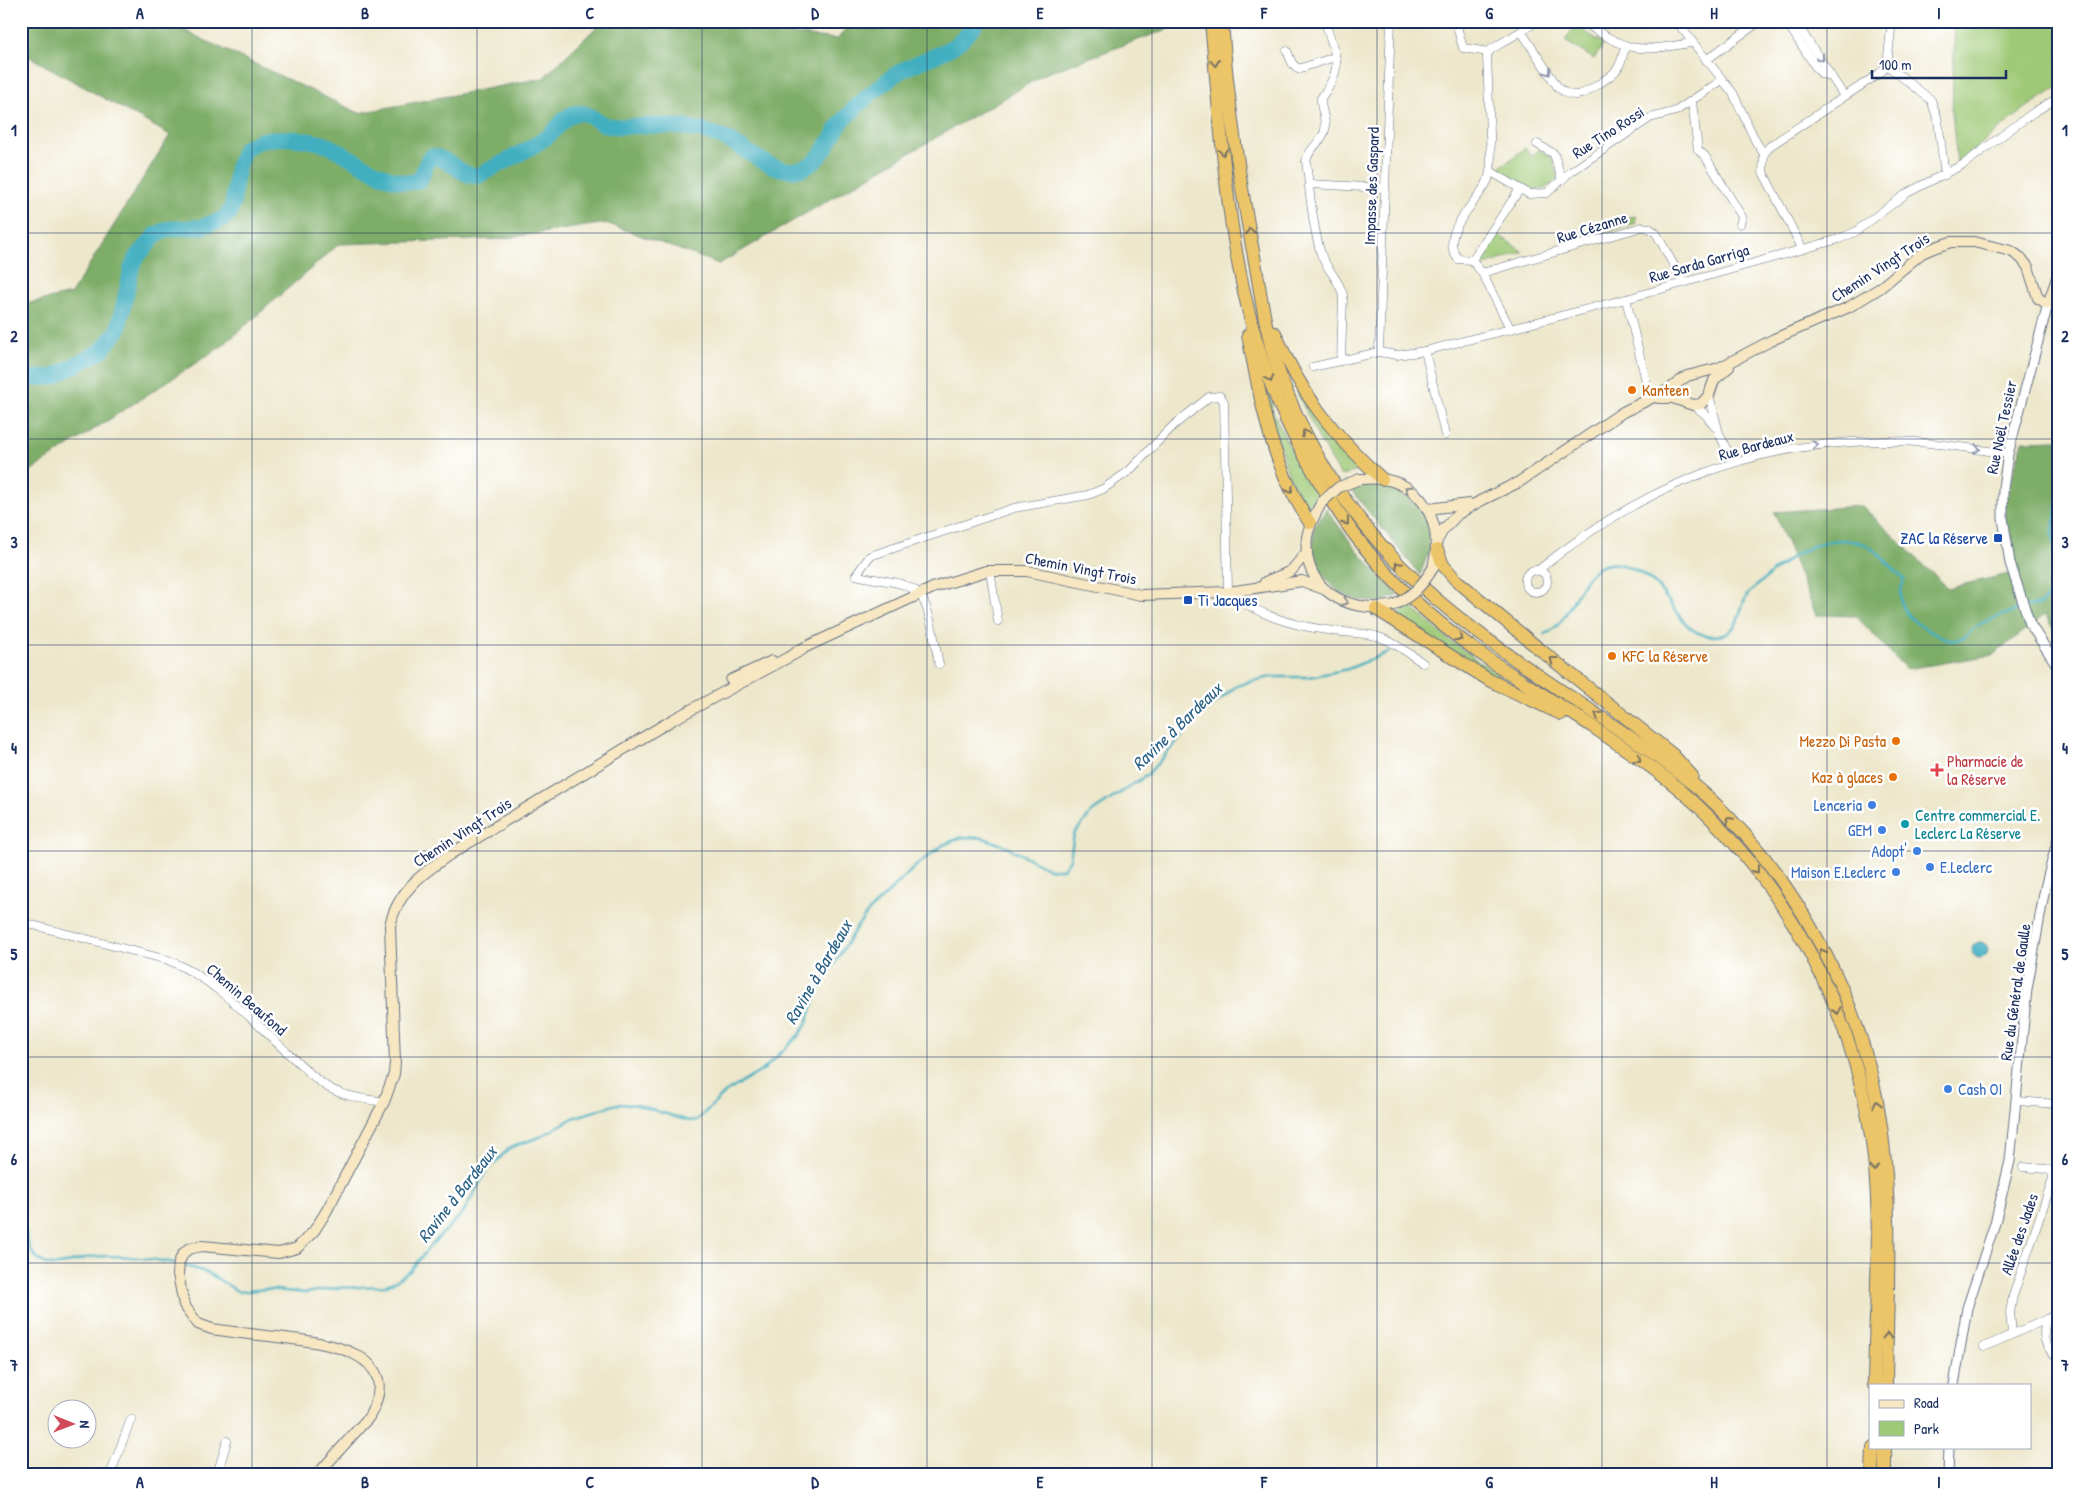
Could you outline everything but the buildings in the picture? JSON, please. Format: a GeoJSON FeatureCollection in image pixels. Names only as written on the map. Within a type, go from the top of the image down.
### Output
{"type":"FeatureCollection","features":[{"type":"Feature","properties":{"kind":"highway"},"geometry":{"type":"LineString","coordinates":[[1211,21],[1224,103],[1268,333],[1280,374],[1301,426],[1326,470],[1358,516],[1396,563],[1440,604],[1489,642],[1646,748],[1707,796]]}},
{"type":"Feature","properties":{"kind":"highway"},"geometry":{"type":"LineString","coordinates":[[1222,21],[1228,204],[1240,294],[1257,383],[1274,452],[1283,477],[1310,523]]}},
{"type":"Feature","properties":{"kind":"highway"},"geometry":{"type":"LineString","coordinates":[[1228,204],[1244,290],[1258,346],[1274,392],[1302,452],[1338,511],[1373,555],[1430,615],[1472,648],[1599,731],[1676,787],[1734,843],[1771,889],[1808,947],[1831,996],[1849,1043],[1862,1091],[1874,1159],[1877,1213],[1874,1384]]}},
{"type":"Feature","properties":{"kind":"highway"},"geometry":{"type":"LineString","coordinates":[[1258,279],[1272,325],[1296,380],[1312,404],[1348,448],[1382,479]]}},
{"type":"Feature","properties":{"kind":"highway"},"geometry":{"type":"LineString","coordinates":[[1437,546],[1442,565],[1455,579],[1673,756],[1773,870],[1803,915],[1843,990],[1865,1056],[1881,1123],[1886,1169],[1888,1225],[1886,1384]]}},
{"type":"Feature","properties":{"kind":"highway"},"geometry":{"type":"LineString","coordinates":[[1376,609],[1489,680],[1599,731]]}},
{"type":"Feature","properties":{"kind":"highway"},"geometry":{"type":"LineString","coordinates":[[1872,1475],[1873,1448]]}},
{"type":"Feature","properties":{"kind":"highway"},"geometry":{"type":"LineString","coordinates":[[1884,1475],[1885,1448]]}},
{"type":"Feature","properties":{"kind":"main road","name":"Chemin Vingt Trois"},"geometry":{"type":"LineString","coordinates":[[1437,546],[1443,530],[1458,514],[1519,482],[1624,412],[1654,398],[1687,376],[1707,372],[1735,361],[1774,338],[1849,307],[1880,288],[1922,253],[1951,242],[1974,242],[1990,244],[2017,254],[2028,267],[2038,298],[2048,304]]}},
{"type":"Feature","properties":{"kind":"main road","name":"Rue Noël Tessier"},"geometry":{"type":"LineString","coordinates":[[2048,304],[2058,275]]}},
{"type":"Feature","properties":{"kind":"main road","name":"Chemin Vingt Trois"},"geometry":{"type":"LineString","coordinates":[[1654,398],[1683,399],[1693,405],[1701,404],[1710,392],[1714,380],[1735,361]]}},
{"type":"Feature","properties":{"kind":"main road"},"geometry":{"type":"LineString","coordinates":[[1695,374],[1706,378],[1710,392]]}},
{"type":"Feature","properties":{"kind":"main road"},"geometry":{"type":"LineString","coordinates":[[1682,381],[1680,392],[1683,399]]}},
{"type":"Feature","properties":{"kind":"main road"},"geometry":{"type":"LineString","coordinates":[[1360,479],[1382,479],[1408,489],[1428,509],[1435,524],[1437,546],[1433,568],[1417,590],[1394,606],[1376,609],[1340,601],[1326,590],[1314,572],[1307,552],[1310,523],[1322,502],[1339,487],[1360,479]]}},
{"type":"Feature","properties":{"kind":"main road","name":"Chemin Vingt Trois"},"geometry":{"type":"LineString","coordinates":[[1428,509],[1458,506],[1480,501]]}},
{"type":"Feature","properties":{"kind":"main road","name":"Chemin Vingt Trois"},"geometry":{"type":"LineString","coordinates":[[1250,588],[1291,571],[1307,552]]}},
{"type":"Feature","properties":{"kind":"main road","name":"Chemin Vingt Trois"},"geometry":{"type":"LineString","coordinates":[[317,1475],[369,1417],[375,1406],[378,1394],[374,1371],[356,1354],[322,1342],[212,1330],[198,1324],[184,1305],[178,1274],[179,1262],[188,1249],[202,1246],[279,1253],[297,1248],[314,1231],[326,1212],[384,1102],[394,1074],[390,926],[401,897],[419,878],[452,853],[672,720],[802,650],[952,580],[990,571],[1027,571],[1141,595],[1228,592],[1302,581],[1326,590]]}},
{"type":"Feature","properties":{"kind":"street","name":"Impasse des Gaspard"},"geometry":{"type":"LineString","coordinates":[[1380,352],[1391,21]]}},
{"type":"Feature","properties":{"kind":"street"},"geometry":{"type":"LineString","coordinates":[[1511,330],[1482,273],[1472,260],[1458,259],[1454,255],[1453,234],[1486,184],[1490,171],[1486,63],[1489,52],[1524,27],[1538,21]]}},
{"type":"Feature","properties":{"kind":"street"},"geometry":{"type":"LineString","coordinates":[[1582,21],[1625,47],[1644,49],[1691,43]]}},
{"type":"Feature","properties":{"kind":"street"},"geometry":{"type":"LineString","coordinates":[[1676,21],[1691,43],[1733,93],[1756,142],[1764,154]]}},
{"type":"Feature","properties":{"kind":"street"},"geometry":{"type":"LineString","coordinates":[[1706,60],[1760,21]]}},
{"type":"Feature","properties":{"kind":"street"},"geometry":{"type":"LineString","coordinates":[[1788,21],[1789,26],[1817,69],[1822,74],[1831,76]]}},
{"type":"Feature","properties":{"kind":"street"},"geometry":{"type":"LineString","coordinates":[[1795,21],[1844,96]]}},
{"type":"Feature","properties":{"kind":"street"},"geometry":{"type":"LineString","coordinates":[[1802,248],[1763,172],[1764,154],[1770,146],[1880,73],[1887,65],[1892,21]]}},
{"type":"Feature","properties":{"kind":"street"},"geometry":{"type":"LineString","coordinates":[[1326,25],[1335,57],[1334,79],[1321,98],[1325,130],[1322,138],[1310,148],[1306,161],[1320,249],[1326,264],[1341,287],[1343,295],[1341,361]]}},
{"type":"Feature","properties":{"kind":"street"},"geometry":{"type":"LineString","coordinates":[[1524,27],[1557,86],[1564,93],[1574,96],[1582,95],[1614,73],[1619,68],[1625,47]]}},
{"type":"Feature","properties":{"kind":"street"},"geometry":{"type":"LineString","coordinates":[[1458,30],[1463,48],[1489,52]]}},
{"type":"Feature","properties":{"kind":"street"},"geometry":{"type":"LineString","coordinates":[[1287,51],[1292,64],[1298,69],[1335,57]]}},
{"type":"Feature","properties":{"kind":"street"},"geometry":{"type":"LineString","coordinates":[[1887,65],[1931,100],[1938,120],[1945,175]]}},
{"type":"Feature","properties":{"kind":"street","name":"Rue Tino Rossi"},"geometry":{"type":"LineString","coordinates":[[1490,171],[1529,194],[1548,193],[1562,180],[1650,118],[1676,110],[1692,102],[1722,80]]}},
{"type":"Feature","properties":{"kind":"street","name":"Rue Sarda Garriga"},"geometry":{"type":"LineString","coordinates":[[1313,367],[1380,352],[1397,355],[1425,351],[1626,299],[1802,248],[1825,244],[1855,232],[1907,193],[1964,164],[2034,112],[2058,98]]}},
{"type":"Feature","properties":{"kind":"street"},"geometry":{"type":"LineString","coordinates":[[1692,102],[1698,150],[1705,156],[1742,217],[1740,224]]}},
{"type":"Feature","properties":{"kind":"street","name":"Rue Tino Rossi"},"geometry":{"type":"LineString","coordinates":[[1537,144],[1554,154],[1562,180]]}},
{"type":"Feature","properties":{"kind":"street"},"geometry":{"type":"LineString","coordinates":[[1309,184],[1384,188]]}},
{"type":"Feature","properties":{"kind":"street"},"geometry":{"type":"LineString","coordinates":[[1472,260],[1520,190]]}},
{"type":"Feature","properties":{"kind":"street","name":"Rue Cézanne"},"geometry":{"type":"LineString","coordinates":[[1482,273],[1646,227],[1656,234],[1683,282]]}},
{"type":"Feature","properties":{"kind":"street"},"geometry":{"type":"LineString","coordinates":[[1626,299],[1646,381]]}},
{"type":"Feature","properties":{"kind":"street","name":"Rue Noël Tessier"},"geometry":{"type":"LineString","coordinates":[[2048,304],[2008,454],[2003,488],[2004,531],[2021,598],[2030,624],[2058,667]]}},
{"type":"Feature","properties":{"kind":"street"},"geometry":{"type":"LineString","coordinates":[[1425,351],[1445,435]]}},
{"type":"Feature","properties":{"kind":"street"},"geometry":{"type":"LineString","coordinates":[[1710,392],[1719,433]]}},
{"type":"Feature","properties":{"kind":"street"},"geometry":{"type":"LineString","coordinates":[[939,664],[929,617],[920,594],[915,590],[885,580],[856,575],[870,556],[1014,508],[1088,495],[1103,489],[1129,471],[1174,426],[1209,397],[1215,395],[1220,396],[1224,402],[1228,592],[1250,609],[1279,620],[1327,630],[1377,636],[1398,646],[1423,663]]}},
{"type":"Feature","properties":{"kind":"street"},"geometry":{"type":"LineString","coordinates":[[1693,405],[1705,414],[1719,433],[1733,463]]}},
{"type":"Feature","properties":{"kind":"street","name":"Rue Bardeaux"},"geometry":{"type":"LineString","coordinates":[[1538,571],[1563,550],[1634,504],[1682,482],[1733,463],[1799,447],[1875,441],[1956,446],[2008,454]]}},
{"type":"Feature","properties":{"kind":"street"},"geometry":{"type":"LineString","coordinates":[[990,571],[998,621]]}},
{"type":"Feature","properties":{"kind":"street","name":"Rue du Général de Gaulle"},"geometry":{"type":"LineString","coordinates":[[1954,1384],[1967,1308],[2006,1182],[2017,1101],[2028,989],[2045,888],[2058,838]]}},
{"type":"Feature","properties":{"kind":"street","name":"Chemin Beaufond"},"geometry":{"type":"LineString","coordinates":[[21,922],[168,960],[187,967],[232,1001],[326,1087],[344,1094],[384,1102]]}},
{"type":"Feature","properties":{"kind":"street"},"geometry":{"type":"LineString","coordinates":[[2017,1101],[2058,1104]]}},
{"type":"Feature","properties":{"kind":"street","name":"Allée des Jades"},"geometry":{"type":"LineString","coordinates":[[2012,1334],[2010,1312],[2013,1296],[2053,1178],[2052,1172],[2047,1169],[2023,1167]]}},
{"type":"Feature","properties":{"kind":"street"},"geometry":{"type":"LineString","coordinates":[[1984,1347],[2047,1319],[2058,1312]]}},
{"type":"Feature","properties":{"kind":"street"},"geometry":{"type":"LineString","coordinates":[[2047,1319],[2044,1334],[2046,1344],[2058,1357]]}},
{"type":"Feature","properties":{"kind":"street"},"geometry":{"type":"LineString","coordinates":[[110,1475],[131,1420]]}},
{"type":"Feature","properties":{"kind":"street"},"geometry":{"type":"LineString","coordinates":[[219,1475],[219,1468],[227,1441]]}},
{"type":"Feature","properties":{"kind":"street"},"geometry":{"type":"LineString","coordinates":[[1948,1475],[1949,1448]]}},
{"type":"Feature","properties":{"kind":"green space"},"geometry":{"type":"Polygon","coordinates":[[[21,21],[164,21],[359,113],[543,78],[603,21],[709,21],[715,26],[838,39],[851,21],[1190,21],[1047,73],[719,264],[606,223],[500,239],[339,244],[222,346],[21,477],[21,305],[71,294],[170,135],[21,52],[21,21]]]}},
{"type":"Feature","properties":{"kind":"green space"},"geometry":{"type":"Polygon","coordinates":[[[1212,21],[1268,21],[1237,27],[1212,21]]]}},
{"type":"Feature","properties":{"kind":"green space"},"geometry":{"type":"Polygon","coordinates":[[[1955,21],[2058,21],[2058,87],[2027,107],[1957,163],[1952,113],[1955,21]]]}},
{"type":"Feature","properties":{"kind":"green space"},"geometry":{"type":"Polygon","coordinates":[[[1575,25],[1604,44],[1594,59],[1565,41],[1575,25]]]}},
{"type":"Feature","properties":{"kind":"green space"},"geometry":{"type":"Polygon","coordinates":[[[1525,148],[1532,157],[1539,149],[1552,158],[1558,177],[1543,189],[1535,190],[1521,185],[1498,169],[1525,148]]]}},
{"type":"Feature","properties":{"kind":"green space"},"geometry":{"type":"Polygon","coordinates":[[[1635,216],[1636,223],[1594,235],[1598,225],[1635,216]]]}},
{"type":"Feature","properties":{"kind":"green space"},"geometry":{"type":"Polygon","coordinates":[[[1496,233],[1523,252],[1482,266],[1482,255],[1496,233]]]}},
{"type":"Feature","properties":{"kind":"green space"},"geometry":{"type":"Polygon","coordinates":[[[1268,390],[1273,406],[1271,408],[1288,444],[1318,493],[1309,506],[1306,506],[1289,477],[1264,391],[1268,390]]]}},
{"type":"Feature","properties":{"kind":"green space"},"geometry":{"type":"Polygon","coordinates":[[[1297,392],[1361,470],[1341,476],[1318,437],[1297,392]]]}},
{"type":"Feature","properties":{"kind":"green space"},"geometry":{"type":"Polygon","coordinates":[[[2058,440],[2058,637],[2045,615],[1993,655],[1906,669],[1856,616],[1816,615],[1774,512],[1862,506],[1948,588],[2013,573],[2003,508],[2023,441],[2058,440]]]}},
{"type":"Feature","properties":{"kind":"green space"},"geometry":{"type":"Polygon","coordinates":[[[1370,484],[1390,487],[1412,500],[1427,521],[1430,549],[1420,575],[1350,489],[1370,484]]]}},
{"type":"Feature","properties":{"kind":"green space"},"geometry":{"type":"Polygon","coordinates":[[[1326,509],[1358,552],[1399,595],[1381,602],[1357,600],[1338,592],[1322,574],[1313,549],[1314,528],[1326,509]]]}},
{"type":"Feature","properties":{"kind":"green space"},"geometry":{"type":"Polygon","coordinates":[[[1411,607],[1449,640],[1513,685],[1453,653],[1397,614],[1411,607]]]}},
{"type":"Feature","properties":{"kind":"water"},"geometry":{"type":"Polygon","coordinates":[[[1977,942],[1983,942],[1988,947],[1986,956],[1977,958],[1972,953],[1972,947],[1977,942]]]}},
{"type":"Feature","properties":{"kind":"waterway"},"geometry":{"type":"LineString","coordinates":[[21,379],[53,377],[101,351],[118,330],[132,267],[137,257],[157,234],[168,229],[201,227],[223,219],[230,212],[233,203],[237,168],[245,148],[258,141],[285,138],[302,139],[324,144],[385,176],[398,181],[410,182],[420,180],[428,160],[432,156],[444,160],[465,173],[478,176],[539,142],[551,134],[572,114],[581,113],[610,126],[665,126],[701,131],[724,138],[775,167],[792,170],[801,169],[809,165],[821,154],[845,118],[874,91],[904,69],[949,49],[969,33],[977,21]]}},
{"type":"Feature","properties":{"kind":"waterway","name":"Ravine à Bardeaux"},"geometry":{"type":"LineString","coordinates":[[1545,634],[1564,617],[1586,579],[1596,569],[1607,564],[1626,566],[1648,578],[1663,593],[1684,622],[1692,629],[1701,634],[1713,636],[1727,634],[1738,620],[1745,599],[1750,592],[1786,561],[1810,547],[1836,540],[1850,540],[1868,546],[1879,554],[1904,579],[1900,599],[1908,616],[1922,627],[1953,641],[1965,637],[1972,629],[1986,621],[2026,607],[2041,604],[2048,597],[2057,571],[2053,529],[2058,502]]}},
{"type":"Feature","properties":{"kind":"waterway","name":"Ravine à Bardeaux"},"geometry":{"type":"LineString","coordinates":[[181,1264],[208,1273],[239,1292],[265,1289],[305,1293],[337,1288],[383,1286],[394,1282],[410,1271],[431,1245],[463,1213],[487,1170],[511,1147],[540,1137],[573,1118],[617,1104],[637,1105],[689,1121],[697,1120],[726,1092],[763,1070],[798,1036],[806,1025],[818,991],[856,928],[869,911],[917,865],[943,845],[962,837],[984,838],[1007,847],[1049,869],[1063,869],[1070,859],[1074,834],[1092,812],[1147,775],[1200,716],[1235,687],[1271,677],[1310,677],[1348,669],[1389,652]]}},
{"type":"Feature","properties":{"kind":"waterway","name":"Ravine à Bardeaux"},"geometry":{"type":"LineString","coordinates":[[21,1212],[30,1248],[43,1263],[56,1265],[102,1256],[134,1257],[176,1263]]}},
{"type":"Feature","properties":{"kind":"place","name":"Kanteen"},"geometry":{"type":"Point","coordinates":[1632,390]}},
{"type":"Feature","properties":{"kind":"place","name":"ZAC la Réserve"},"geometry":{"type":"Point","coordinates":[1998,538]}},
{"type":"Feature","properties":{"kind":"place","name":"Ti Jacques"},"geometry":{"type":"Point","coordinates":[1188,600]}},
{"type":"Feature","properties":{"kind":"place","name":"KFC la Réserve"},"geometry":{"type":"Point","coordinates":[1612,656]}},
{"type":"Feature","properties":{"kind":"place","name":"Mezzo Di Pasta"},"geometry":{"type":"Point","coordinates":[1896,741]}},
{"type":"Feature","properties":{"kind":"place","name":"Pharmacie de la Réserve"},"geometry":{"type":"Point","coordinates":[1937,770]}},
{"type":"Feature","properties":{"kind":"place","name":"Kaz à glaces"},"geometry":{"type":"Point","coordinates":[1893,777]}},
{"type":"Feature","properties":{"kind":"place","name":"Lenceria"},"geometry":{"type":"Point","coordinates":[1872,805]}},
{"type":"Feature","properties":{"kind":"place","name":"Centre commercial E. Leclerc La Réserve"},"geometry":{"type":"Point","coordinates":[1905,824]}},
{"type":"Feature","properties":{"kind":"place","name":"GEM"},"geometry":{"type":"Point","coordinates":[1882,830]}},
{"type":"Feature","properties":{"kind":"place","name":"Adopt'"},"geometry":{"type":"Point","coordinates":[1917,851]}},
{"type":"Feature","properties":{"kind":"place","name":"E.Leclerc"},"geometry":{"type":"Point","coordinates":[1930,867]}},
{"type":"Feature","properties":{"kind":"place","name":"Maison E.Leclerc"},"geometry":{"type":"Point","coordinates":[1896,872]}},
{"type":"Feature","properties":{"kind":"place","name":"Cash OI"},"geometry":{"type":"Point","coordinates":[1948,1089]}}]}
